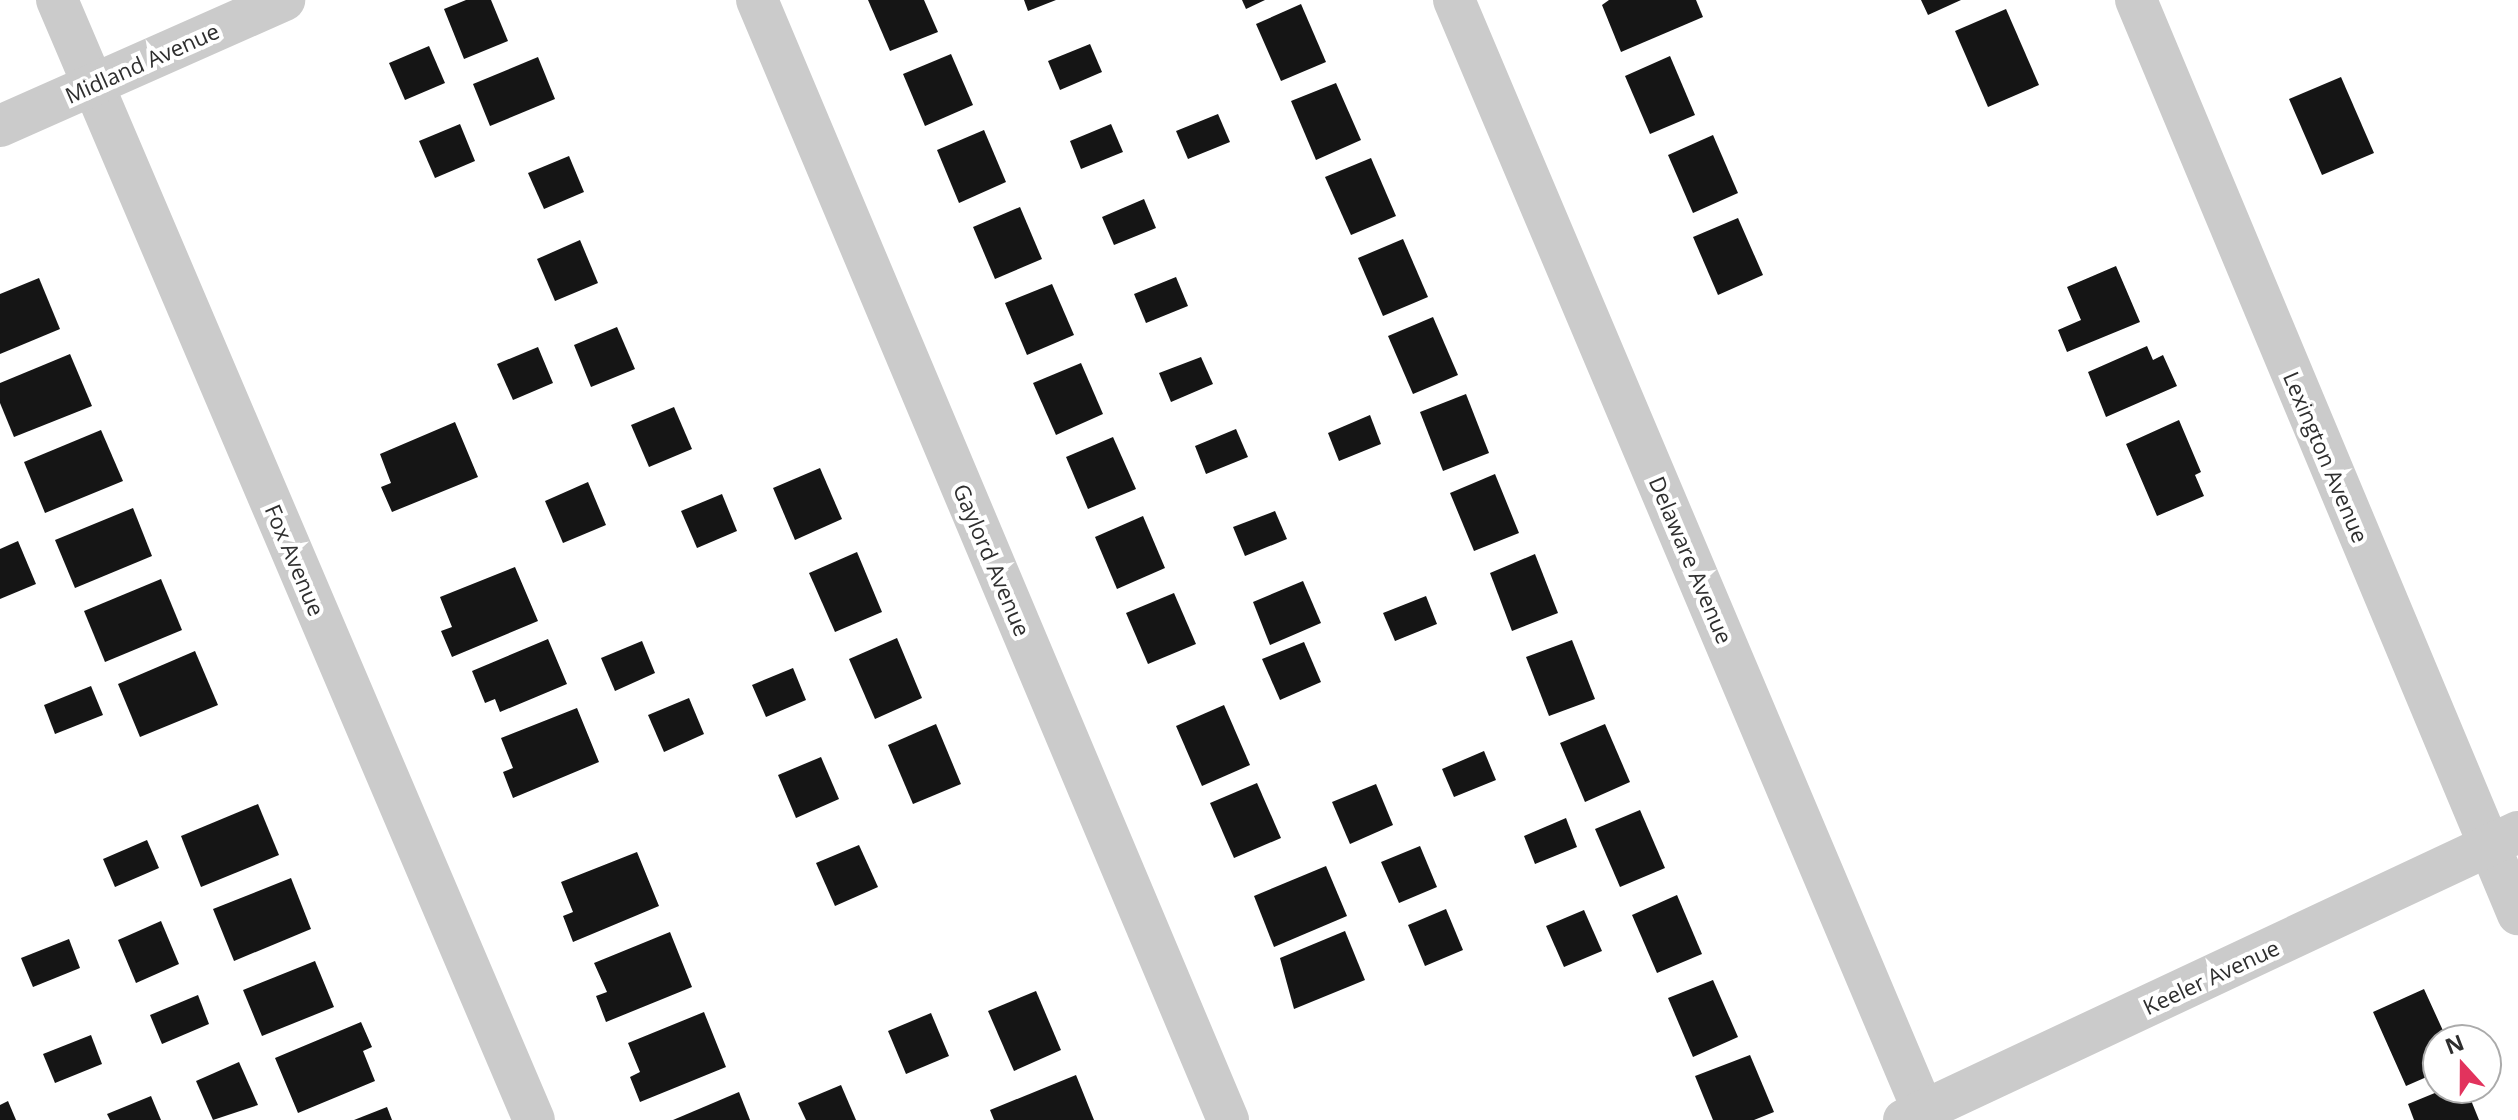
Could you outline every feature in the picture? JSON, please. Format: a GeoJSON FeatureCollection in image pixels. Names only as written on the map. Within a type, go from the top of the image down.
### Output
{"type":"FeatureCollection","features":[{"type":"Feature","properties":{"kind":"street","name":"Fox Avenue"},"geometry":{"type":"LineString","coordinates":[[57,0],[534,1120]]}},
{"type":"Feature","properties":{"kind":"street","name":"Midland Avenue"},"geometry":{"type":"LineString","coordinates":[[0,126],[284,0]]}},
{"type":"Feature","properties":{"kind":"street","name":"Gaylord Avenue"},"geometry":{"type":"LineString","coordinates":[[757,0],[1228,1120]]}},
{"type":"Feature","properties":{"kind":"street","name":"Delaware Avenue"},"geometry":{"type":"LineString","coordinates":[[1454,0],[1918,1117]]}},
{"type":"Feature","properties":{"kind":"street","name":"Lexington Avenue"},"geometry":{"type":"LineString","coordinates":[[2136,0],[2504,839],[2518,914]]}},
{"type":"Feature","properties":{"kind":"street","name":"Keeler Avenue"},"geometry":{"type":"LineString","coordinates":[[1918,1117],[2504,839]]}},
{"type":"Feature","properties":{"kind":"building"},"geometry":{"type":"Polygon","coordinates":[[[466,0],[491,0],[508,41],[464,59],[444,9],[466,0]]]}},
{"type":"Feature","properties":{"kind":"building"},"geometry":{"type":"Polygon","coordinates":[[[868,0],[924,0],[938,32],[890,51],[868,0]]]}},
{"type":"Feature","properties":{"kind":"building"},"geometry":{"type":"Polygon","coordinates":[[[1024,0],[1056,0],[1028,11],[1024,0]]]}},
{"type":"Feature","properties":{"kind":"building"},"geometry":{"type":"Polygon","coordinates":[[[1242,0],[1265,0],[1246,9],[1242,0]]]}},
{"type":"Feature","properties":{"kind":"building"},"geometry":{"type":"Polygon","coordinates":[[[1609,0],[1696,0],[1703,17],[1621,52],[1602,5],[1609,0]]]}},
{"type":"Feature","properties":{"kind":"building"},"geometry":{"type":"Polygon","coordinates":[[[1921,0],[1961,0],[1928,15],[1921,0]]]}},
{"type":"Feature","properties":{"kind":"building"},"geometry":{"type":"Polygon","coordinates":[[[1301,4],[1326,62],[1281,81],[1256,24],[1301,4]]]}},
{"type":"Feature","properties":{"kind":"building"},"geometry":{"type":"Polygon","coordinates":[[[2006,9],[2039,85],[1988,107],[1955,31],[2006,9]]]}},
{"type":"Feature","properties":{"kind":"building"},"geometry":{"type":"Polygon","coordinates":[[[1090,44],[1102,72],[1060,90],[1048,61],[1090,44]]]}},
{"type":"Feature","properties":{"kind":"building"},"geometry":{"type":"Polygon","coordinates":[[[429,46],[445,83],[405,100],[389,63],[429,46]]]}},
{"type":"Feature","properties":{"kind":"building"},"geometry":{"type":"Polygon","coordinates":[[[951,54],[973,105],[925,126],[903,74],[951,54]]]}},
{"type":"Feature","properties":{"kind":"building"},"geometry":{"type":"Polygon","coordinates":[[[1670,56],[1695,115],[1650,134],[1625,76],[1670,56]]]}},
{"type":"Feature","properties":{"kind":"building"},"geometry":{"type":"Polygon","coordinates":[[[538,57],[555,99],[490,126],[473,84],[538,57]]]}},
{"type":"Feature","properties":{"kind":"building"},"geometry":{"type":"Polygon","coordinates":[[[2341,77],[2374,153],[2322,175],[2289,99],[2341,77]]]}},
{"type":"Feature","properties":{"kind":"building"},"geometry":{"type":"Polygon","coordinates":[[[1336,83],[1361,140],[1316,160],[1291,101],[1336,83]]]}},
{"type":"Feature","properties":{"kind":"building"},"geometry":{"type":"Polygon","coordinates":[[[1218,114],[1230,142],[1188,159],[1176,131],[1218,114]]]}},
{"type":"Feature","properties":{"kind":"building"},"geometry":{"type":"Polygon","coordinates":[[[460,124],[475,161],[435,178],[419,141],[460,124]]]}},
{"type":"Feature","properties":{"kind":"building"},"geometry":{"type":"Polygon","coordinates":[[[1111,124],[1123,152],[1081,169],[1070,141],[1111,124]]]}},
{"type":"Feature","properties":{"kind":"building"},"geometry":{"type":"Polygon","coordinates":[[[984,130],[1006,182],[959,203],[937,150],[984,130]]]}},
{"type":"Feature","properties":{"kind":"building"},"geometry":{"type":"Polygon","coordinates":[[[1713,135],[1738,193],[1693,213],[1668,155],[1713,135]]]}},
{"type":"Feature","properties":{"kind":"building"},"geometry":{"type":"Polygon","coordinates":[[[569,156],[584,192],[544,209],[528,173],[569,156]]]}},
{"type":"Feature","properties":{"kind":"building"},"geometry":{"type":"Polygon","coordinates":[[[1371,158],[1396,216],[1351,235],[1325,177],[1371,158]]]}},
{"type":"Feature","properties":{"kind":"building"},"geometry":{"type":"Polygon","coordinates":[[[1144,199],[1156,228],[1114,245],[1102,217],[1144,199]]]}},
{"type":"Feature","properties":{"kind":"building"},"geometry":{"type":"Polygon","coordinates":[[[1020,207],[1042,259],[995,279],[973,227],[1020,207]]]}},
{"type":"Feature","properties":{"kind":"building"},"geometry":{"type":"Polygon","coordinates":[[[1738,218],[1763,275],[1718,295],[1693,237],[1738,218]]]}},
{"type":"Feature","properties":{"kind":"building"},"geometry":{"type":"Polygon","coordinates":[[[1403,239],[1428,297],[1383,316],[1358,258],[1403,239]]]}},
{"type":"Feature","properties":{"kind":"building"},"geometry":{"type":"Polygon","coordinates":[[[580,240],[598,283],[555,301],[537,259],[580,240]]]}},
{"type":"Feature","properties":{"kind":"building"},"geometry":{"type":"Polygon","coordinates":[[[2116,266],[2140,322],[2067,352],[2058,330],[2081,320],[2067,287],[2116,266]]]}},
{"type":"Feature","properties":{"kind":"building"},"geometry":{"type":"Polygon","coordinates":[[[1176,277],[1188,306],[1146,323],[1134,294],[1176,277]]]}},
{"type":"Feature","properties":{"kind":"building"},"geometry":{"type":"Polygon","coordinates":[[[39,278],[60,329],[0,354],[0,294],[39,278]]]}},
{"type":"Feature","properties":{"kind":"building"},"geometry":{"type":"Polygon","coordinates":[[[1052,284],[1074,335],[1027,355],[1005,303],[1052,284]]]}},
{"type":"Feature","properties":{"kind":"building"},"geometry":{"type":"Polygon","coordinates":[[[1433,317],[1458,375],[1413,394],[1388,336],[1433,317]]]}},
{"type":"Feature","properties":{"kind":"building"},"geometry":{"type":"Polygon","coordinates":[[[617,327],[635,369],[591,387],[574,345],[617,327]]]}},
{"type":"Feature","properties":{"kind":"building"},"geometry":{"type":"Polygon","coordinates":[[[2147,346],[2153,360],[2163,355],[2177,386],[2106,417],[2088,372],[2147,346]]]}},
{"type":"Feature","properties":{"kind":"building"},"geometry":{"type":"Polygon","coordinates":[[[538,347],[553,383],[513,400],[497,364],[538,347]]]}},
{"type":"Feature","properties":{"kind":"building"},"geometry":{"type":"Polygon","coordinates":[[[70,354],[92,406],[14,437],[0,403],[0,383],[70,354]]]}},
{"type":"Feature","properties":{"kind":"building"},"geometry":{"type":"Polygon","coordinates":[[[1201,357],[1213,384],[1171,402],[1159,373],[1201,357]]]}},
{"type":"Feature","properties":{"kind":"building"},"geometry":{"type":"Polygon","coordinates":[[[1081,363],[1103,414],[1056,435],[1033,383],[1081,363]]]}},
{"type":"Feature","properties":{"kind":"building"},"geometry":{"type":"Polygon","coordinates":[[[1466,394],[1489,453],[1443,471],[1420,412],[1466,394]]]}},
{"type":"Feature","properties":{"kind":"building"},"geometry":{"type":"Polygon","coordinates":[[[674,407],[692,449],[649,467],[631,425],[674,407]]]}},
{"type":"Feature","properties":{"kind":"building"},"geometry":{"type":"Polygon","coordinates":[[[1370,415],[1381,444],[1339,461],[1328,433],[1370,415]]]}},
{"type":"Feature","properties":{"kind":"building"},"geometry":{"type":"Polygon","coordinates":[[[2179,420],[2201,472],[2195,475],[2204,496],[2157,516],[2126,444],[2179,420]]]}},
{"type":"Feature","properties":{"kind":"building"},"geometry":{"type":"Polygon","coordinates":[[[455,422],[478,477],[392,512],[381,487],[391,483],[380,454],[455,422]]]}},
{"type":"Feature","properties":{"kind":"building"},"geometry":{"type":"Polygon","coordinates":[[[1236,429],[1248,457],[1206,474],[1195,446],[1236,429]]]}},
{"type":"Feature","properties":{"kind":"building"},"geometry":{"type":"Polygon","coordinates":[[[101,430],[123,481],[45,513],[24,462],[101,430]]]}},
{"type":"Feature","properties":{"kind":"building"},"geometry":{"type":"Polygon","coordinates":[[[1113,437],[1136,489],[1088,509],[1066,457],[1113,437]]]}},
{"type":"Feature","properties":{"kind":"building"},"geometry":{"type":"Polygon","coordinates":[[[820,468],[842,519],[795,540],[773,488],[820,468]]]}},
{"type":"Feature","properties":{"kind":"building"},"geometry":{"type":"Polygon","coordinates":[[[1495,474],[1519,533],[1474,551],[1450,493],[1495,474]]]}},
{"type":"Feature","properties":{"kind":"building"},"geometry":{"type":"Polygon","coordinates":[[[588,482],[606,525],[563,543],[545,501],[588,482]]]}},
{"type":"Feature","properties":{"kind":"building"},"geometry":{"type":"Polygon","coordinates":[[[722,494],[737,531],[697,548],[681,511],[722,494]]]}},
{"type":"Feature","properties":{"kind":"building"},"geometry":{"type":"Polygon","coordinates":[[[133,508],[152,556],[75,588],[55,540],[133,508]]]}},
{"type":"Feature","properties":{"kind":"building"},"geometry":{"type":"Polygon","coordinates":[[[1275,511],[1287,539],[1245,556],[1233,527],[1275,511]]]}},
{"type":"Feature","properties":{"kind":"building"},"geometry":{"type":"Polygon","coordinates":[[[1143,516],[1165,568],[1117,589],[1095,537],[1143,516]]]}},
{"type":"Feature","properties":{"kind":"building"},"geometry":{"type":"Polygon","coordinates":[[[18,541],[36,584],[0,599],[0,549],[18,541]]]}},
{"type":"Feature","properties":{"kind":"building"},"geometry":{"type":"Polygon","coordinates":[[[857,552],[882,612],[835,632],[809,573],[857,552]]]}},
{"type":"Feature","properties":{"kind":"building"},"geometry":{"type":"Polygon","coordinates":[[[1535,554],[1558,613],[1512,631],[1490,573],[1535,554]]]}},
{"type":"Feature","properties":{"kind":"building"},"geometry":{"type":"Polygon","coordinates":[[[515,567],[538,621],[452,657],[441,631],[452,627],[440,597],[515,567]]]}},
{"type":"Feature","properties":{"kind":"building"},"geometry":{"type":"Polygon","coordinates":[[[161,579],[182,630],[105,662],[84,611],[161,579]]]}},
{"type":"Feature","properties":{"kind":"building"},"geometry":{"type":"Polygon","coordinates":[[[1303,581],[1321,623],[1270,645],[1253,602],[1303,581]]]}},
{"type":"Feature","properties":{"kind":"building"},"geometry":{"type":"Polygon","coordinates":[[[1174,593],[1196,644],[1148,664],[1126,613],[1174,593]]]}},
{"type":"Feature","properties":{"kind":"building"},"geometry":{"type":"Polygon","coordinates":[[[1426,596],[1437,624],[1395,641],[1383,613],[1426,596]]]}},
{"type":"Feature","properties":{"kind":"building"},"geometry":{"type":"Polygon","coordinates":[[[897,638],[922,698],[875,719],[849,659],[897,638]]]}},
{"type":"Feature","properties":{"kind":"building"},"geometry":{"type":"Polygon","coordinates":[[[548,639],[567,684],[500,712],[495,699],[485,703],[472,671],[548,639]]]}},
{"type":"Feature","properties":{"kind":"building"},"geometry":{"type":"Polygon","coordinates":[[[1572,640],[1595,699],[1549,716],[1526,657],[1572,640]]]}},
{"type":"Feature","properties":{"kind":"building"},"geometry":{"type":"Polygon","coordinates":[[[642,641],[655,673],[615,691],[601,658],[642,641]]]}},
{"type":"Feature","properties":{"kind":"building"},"geometry":{"type":"Polygon","coordinates":[[[1304,642],[1321,682],[1280,700],[1262,659],[1304,642]]]}},
{"type":"Feature","properties":{"kind":"building"},"geometry":{"type":"Polygon","coordinates":[[[195,651],[218,705],[140,737],[118,684],[195,651]]]}},
{"type":"Feature","properties":{"kind":"building"},"geometry":{"type":"Polygon","coordinates":[[[793,668],[806,700],[766,717],[752,685],[793,668]]]}},
{"type":"Feature","properties":{"kind":"building"},"geometry":{"type":"Polygon","coordinates":[[[91,686],[103,715],[55,734],[44,705],[91,686]]]}},
{"type":"Feature","properties":{"kind":"building"},"geometry":{"type":"Polygon","coordinates":[[[689,698],[704,734],[664,752],[648,715],[689,698]]]}},
{"type":"Feature","properties":{"kind":"building"},"geometry":{"type":"Polygon","coordinates":[[[1224,705],[1250,765],[1202,786],[1176,726],[1224,705]]]}},
{"type":"Feature","properties":{"kind":"building"},"geometry":{"type":"Polygon","coordinates":[[[577,708],[599,762],[513,798],[503,772],[513,768],[501,738],[577,708]]]}},
{"type":"Feature","properties":{"kind":"building"},"geometry":{"type":"Polygon","coordinates":[[[936,724],[961,784],[913,804],[888,745],[936,724]]]}},
{"type":"Feature","properties":{"kind":"building"},"geometry":{"type":"Polygon","coordinates":[[[1605,724],[1630,782],[1585,802],[1560,743],[1605,724]]]}},
{"type":"Feature","properties":{"kind":"building"},"geometry":{"type":"Polygon","coordinates":[[[1484,751],[1496,780],[1454,797],[1442,769],[1484,751]]]}},
{"type":"Feature","properties":{"kind":"building"},"geometry":{"type":"Polygon","coordinates":[[[821,757],[839,799],[796,818],[778,775],[821,757]]]}},
{"type":"Feature","properties":{"kind":"building"},"geometry":{"type":"Polygon","coordinates":[[[1257,783],[1281,838],[1234,858],[1210,803],[1257,783]]]}},
{"type":"Feature","properties":{"kind":"building"},"geometry":{"type":"Polygon","coordinates":[[[1376,784],[1393,825],[1350,844],[1332,802],[1376,784]]]}},
{"type":"Feature","properties":{"kind":"building"},"geometry":{"type":"Polygon","coordinates":[[[258,804],[279,855],[201,887],[181,836],[258,804]]]}},
{"type":"Feature","properties":{"kind":"building"},"geometry":{"type":"Polygon","coordinates":[[[1640,810],[1665,868],[1620,887],[1595,829],[1640,810]]]}},
{"type":"Feature","properties":{"kind":"building"},"geometry":{"type":"Polygon","coordinates":[[[1566,818],[1577,847],[1535,864],[1524,836],[1566,818]]]}},
{"type":"Feature","properties":{"kind":"building"},"geometry":{"type":"Polygon","coordinates":[[[147,840],[159,868],[115,887],[103,859],[147,840]]]}},
{"type":"Feature","properties":{"kind":"building"},"geometry":{"type":"Polygon","coordinates":[[[859,845],[878,887],[835,906],[816,863],[859,845]]]}},
{"type":"Feature","properties":{"kind":"building"},"geometry":{"type":"Polygon","coordinates":[[[1420,846],[1437,887],[1399,903],[1381,862],[1420,846]]]}},
{"type":"Feature","properties":{"kind":"building"},"geometry":{"type":"Polygon","coordinates":[[[637,852],[659,906],[573,942],[563,916],[573,912],[561,882],[637,852]]]}},
{"type":"Feature","properties":{"kind":"building"},"geometry":{"type":"Polygon","coordinates":[[[1326,866],[1347,916],[1274,947],[1254,896],[1326,866]]]}},
{"type":"Feature","properties":{"kind":"building"},"geometry":{"type":"Polygon","coordinates":[[[291,878],[311,929],[234,961],[213,909],[291,878]]]}},
{"type":"Feature","properties":{"kind":"building"},"geometry":{"type":"Polygon","coordinates":[[[1677,895],[1702,954],[1657,973],[1632,915],[1677,895]]]}},
{"type":"Feature","properties":{"kind":"building"},"geometry":{"type":"Polygon","coordinates":[[[1446,909],[1463,950],[1425,966],[1408,925],[1446,909]]]}},
{"type":"Feature","properties":{"kind":"building"},"geometry":{"type":"Polygon","coordinates":[[[1584,910],[1602,951],[1564,967],[1546,926],[1584,910]]]}},
{"type":"Feature","properties":{"kind":"building"},"geometry":{"type":"Polygon","coordinates":[[[161,921],[179,964],[136,983],[118,940],[161,921]]]}},
{"type":"Feature","properties":{"kind":"building"},"geometry":{"type":"Polygon","coordinates":[[[1345,931],[1365,980],[1294,1009],[1280,958],[1345,931]]]}},
{"type":"Feature","properties":{"kind":"building"},"geometry":{"type":"Polygon","coordinates":[[[670,932],[692,987],[606,1022],[596,996],[607,992],[594,963],[670,932]]]}},
{"type":"Feature","properties":{"kind":"building"},"geometry":{"type":"Polygon","coordinates":[[[69,939],[80,968],[33,987],[21,958],[69,939]]]}},
{"type":"Feature","properties":{"kind":"building"},"geometry":{"type":"Polygon","coordinates":[[[315,961],[334,1007],[262,1036],[243,990],[315,961]]]}},
{"type":"Feature","properties":{"kind":"building"},"geometry":{"type":"Polygon","coordinates":[[[1713,980],[1738,1037],[1693,1057],[1668,998],[1713,980]]]}},
{"type":"Feature","properties":{"kind":"building"},"geometry":{"type":"Polygon","coordinates":[[[2424,989],[2440,1024],[2422,1024],[2422,1079],[2406,1086],[2373,1012],[2424,989]]]}},
{"type":"Feature","properties":{"kind":"building"},"geometry":{"type":"Polygon","coordinates":[[[1036,991],[1061,1050],[1014,1071],[988,1011],[1036,991]]]}},
{"type":"Feature","properties":{"kind":"building"},"geometry":{"type":"Polygon","coordinates":[[[198,995],[209,1024],[162,1044],[150,1015],[198,995]]]}},
{"type":"Feature","properties":{"kind":"building"},"geometry":{"type":"Polygon","coordinates":[[[704,1012],[726,1067],[640,1102],[630,1077],[640,1072],[628,1043],[704,1012]]]}},
{"type":"Feature","properties":{"kind":"building"},"geometry":{"type":"Polygon","coordinates":[[[931,1013],[949,1056],[906,1074],[888,1031],[931,1013]]]}},
{"type":"Feature","properties":{"kind":"building"},"geometry":{"type":"Polygon","coordinates":[[[361,1022],[372,1047],[363,1051],[375,1081],[298,1113],[275,1058],[361,1022]]]}},
{"type":"Feature","properties":{"kind":"building"},"geometry":{"type":"Polygon","coordinates":[[[91,1035],[102,1064],[55,1083],[43,1054],[91,1035]]]}},
{"type":"Feature","properties":{"kind":"building"},"geometry":{"type":"Polygon","coordinates":[[[1750,1055],[1774,1112],[1754,1120],[1713,1120],[1695,1076],[1750,1055]]]}},
{"type":"Feature","properties":{"kind":"building"},"geometry":{"type":"Polygon","coordinates":[[[239,1062],[258,1105],[213,1120],[196,1081],[239,1062]]]}},
{"type":"Feature","properties":{"kind":"building"},"geometry":{"type":"Polygon","coordinates":[[[1076,1075],[1094,1120],[994,1120],[990,1110],[1076,1075]]]}},
{"type":"Feature","properties":{"kind":"building"},"geometry":{"type":"Polygon","coordinates":[[[841,1085],[856,1120],[806,1120],[798,1103],[841,1085]]]}},
{"type":"Feature","properties":{"kind":"building"},"geometry":{"type":"Polygon","coordinates":[[[739,1092],[750,1120],[673,1120],[739,1092]]]}},
{"type":"Feature","properties":{"kind":"building"},"geometry":{"type":"Polygon","coordinates":[[[151,1096],[161,1120],[110,1120],[107,1114],[151,1096]]]}},
{"type":"Feature","properties":{"kind":"building"},"geometry":{"type":"Polygon","coordinates":[[[2422,1098],[2422,1104],[2472,1104],[2479,1120],[2414,1120],[2408,1104],[2422,1098]]]}},
{"type":"Feature","properties":{"kind":"building"},"geometry":{"type":"Polygon","coordinates":[[[8,1101],[16,1120],[0,1120],[0,1105],[8,1101]]]}},
{"type":"Feature","properties":{"kind":"building"},"geometry":{"type":"Polygon","coordinates":[[[387,1107],[392,1120],[354,1120],[387,1107]]]}}]}
